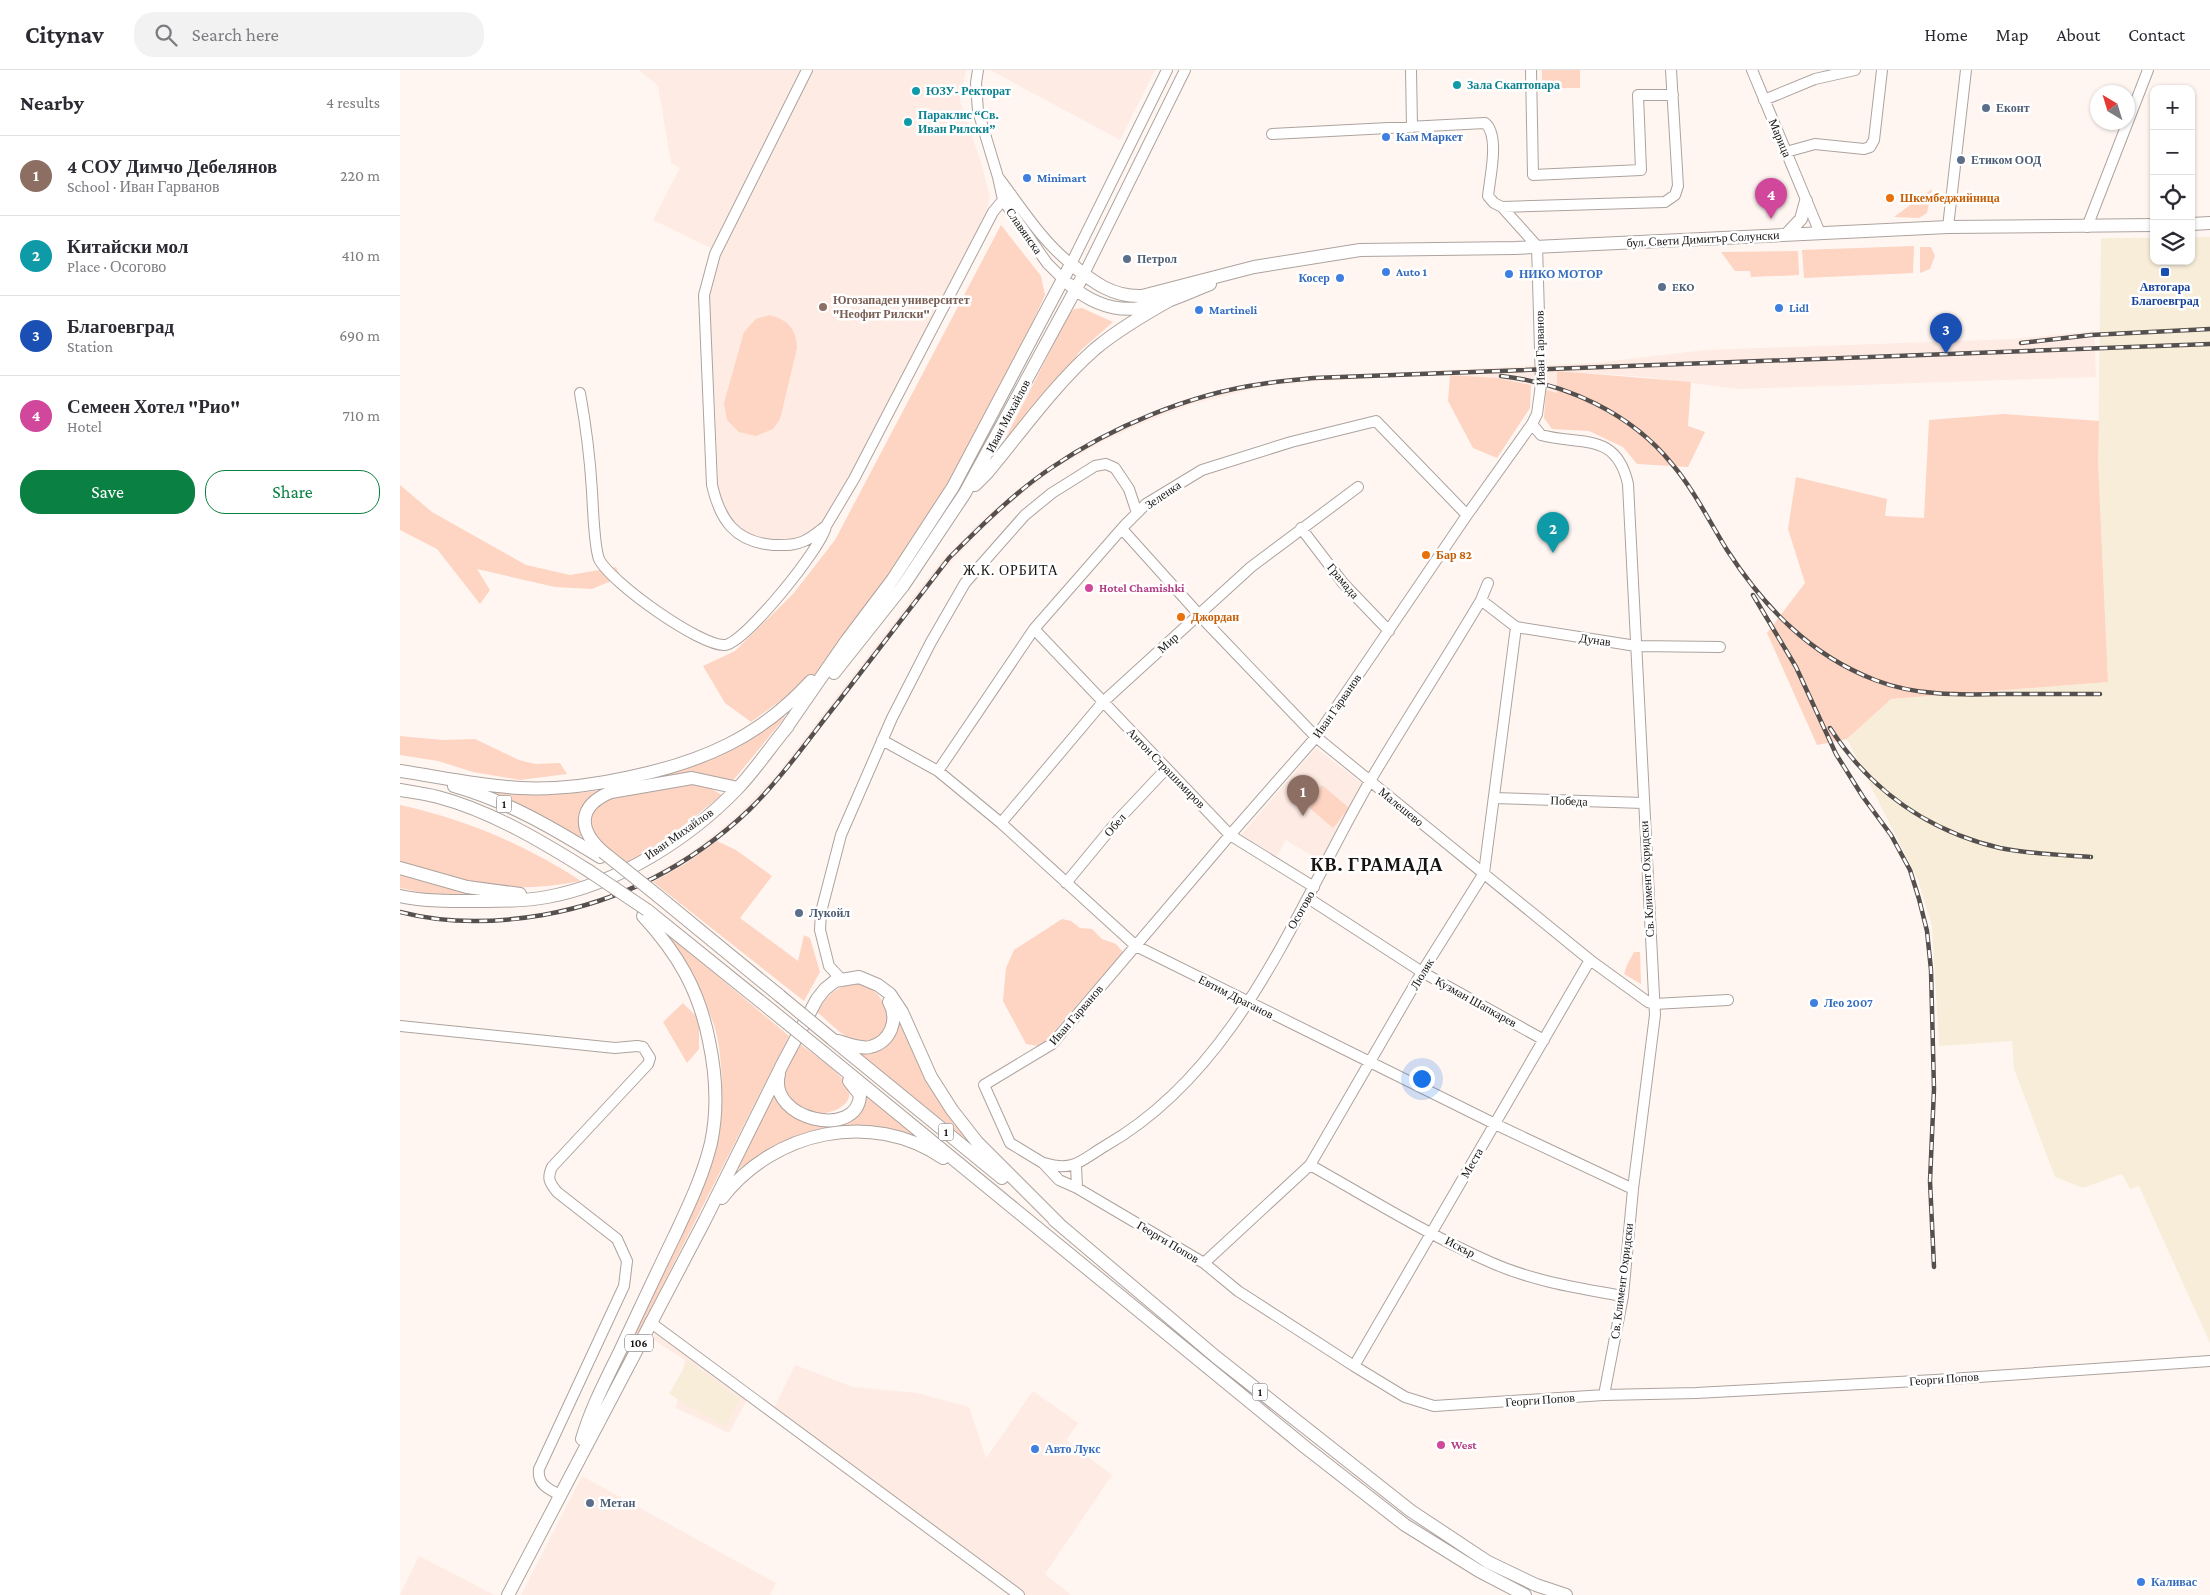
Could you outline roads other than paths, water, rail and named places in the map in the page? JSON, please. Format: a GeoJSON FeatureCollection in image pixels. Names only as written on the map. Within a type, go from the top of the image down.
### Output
{"type":"FeatureCollection","features":[{"type":"Feature","properties":{"kind":"main road"},"geometry":{"type":"LineString","coordinates":[[1786,235],[1801,219],[1806,200]]}},
{"type":"Feature","properties":{"kind":"main road"},"geometry":{"type":"LineString","coordinates":[[2195,224],[2210,223]]}},
{"type":"Feature","properties":{"kind":"main road","name":"бул. Свети Димитър Солунски"},"geometry":{"type":"LineString","coordinates":[[1071,264],[1108,290],[1132,296],[1142,296],[1254,267],[1360,250],[1537,246],[1948,227],[2150,225]]}},
{"type":"Feature","properties":{"kind":"main road","name":"Иван Михайлов"},"geometry":{"type":"LineString","coordinates":[[784,731],[847,640],[893,579],[953,487],[1015,374],[1071,264]]}},
{"type":"Feature","properties":{"kind":"main road","name":"бул. Свети Димитър Солунски"},"geometry":{"type":"LineString","coordinates":[[1063,278],[1076,290],[1115,308],[1140,310],[1172,300],[1254,267]]}},
{"type":"Feature","properties":{"kind":"main road","name":"Иван Михайлов"},"geometry":{"type":"LineString","coordinates":[[575,890],[627,869],[668,845],[704,818],[738,788],[824,685],[903,586],[966,493],[1084,274]]}},
{"type":"Feature","properties":{"kind":"main road"},"geometry":{"type":"LineString","coordinates":[[966,493],[988,473],[1058,389],[1094,350],[1140,316],[1172,300]]}},
{"type":"Feature","properties":{"kind":"main road"},"geometry":{"type":"LineString","coordinates":[[400,772],[499,786],[550,788],[601,783],[668,769],[707,755],[748,734],[766,722],[799,694],[847,640]]}},
{"type":"Feature","properties":{"kind":"main road","name":"1"},"geometry":{"type":"LineString","coordinates":[[400,772],[474,792],[540,821],[602,854],[658,896],[1060,1225],[1216,1357],[1412,1511],[1488,1562],[1536,1585],[1566,1595]]}},
{"type":"Feature","properties":{"kind":"main road"},"geometry":{"type":"LineString","coordinates":[[602,854],[588,836],[585,821],[589,806],[610,792],[682,779],[701,779],[738,788]]}},
{"type":"Feature","properties":{"kind":"main road","name":"1"},"geometry":{"type":"LineString","coordinates":[[400,791],[438,797],[516,828],[589,871],[771,1010],[1304,1446],[1405,1525],[1479,1571],[1525,1595]]}},
{"type":"Feature","properties":{"kind":"main road"},"geometry":{"type":"LineString","coordinates":[[400,868],[467,887],[487,890],[527,895],[575,890]]}},
{"type":"Feature","properties":{"kind":"main road"},"geometry":{"type":"LineString","coordinates":[[400,896],[466,901],[512,901],[575,890]]}},
{"type":"Feature","properties":{"kind":"main road"},"geometry":{"type":"LineString","coordinates":[[574,1468],[593,1408],[694,1193],[710,1144],[713,1128],[715,1094],[713,1058],[701,1010],[694,990],[680,963],[645,913]]}},
{"type":"Feature","properties":{"kind":"main road"},"geometry":{"type":"LineString","coordinates":[[841,979],[859,977],[878,985],[890,994],[896,1002],[931,1077],[952,1110],[982,1148],[1060,1225]]}},
{"type":"Feature","properties":{"kind":"main road","name":"106"},"geometry":{"type":"LineString","coordinates":[[508,1595],[705,1220],[817,999],[830,985],[841,979]]}},
{"type":"Feature","properties":{"kind":"main road"},"geometry":{"type":"LineString","coordinates":[[832,1039],[861,1047],[870,1047],[886,1037],[891,1030],[894,1014],[878,985]]}},
{"type":"Feature","properties":{"kind":"main road"},"geometry":{"type":"LineString","coordinates":[[783,1064],[778,1076],[778,1086],[792,1107],[802,1115],[816,1120],[837,1119],[858,1104],[860,1095],[824,1053]]}},
{"type":"Feature","properties":{"kind":"main road"},"geometry":{"type":"LineString","coordinates":[[705,1220],[740,1177],[771,1154],[794,1142],[815,1136],[859,1131],[891,1136],[929,1150],[1050,1237]]}},
{"type":"Feature","properties":{"kind":"street"},"geometry":{"type":"LineString","coordinates":[[807,70],[715,254],[704,295],[712,485],[715,499],[725,520],[741,536],[758,544],[795,544],[805,541],[826,526],[854,479],[992,212],[1007,197]]}},
{"type":"Feature","properties":{"kind":"street","name":"Славянска"},"geometry":{"type":"LineString","coordinates":[[978,70],[976,83],[978,111],[998,177],[1007,197],[1047,263],[1063,278]]}},
{"type":"Feature","properties":{"kind":"street","name":"Иван Михайлов"},"geometry":{"type":"LineString","coordinates":[[1071,264],[1166,70]]}},
{"type":"Feature","properties":{"kind":"street","name":"Иван Михайлов"},"geometry":{"type":"LineString","coordinates":[[1084,274],[1185,70]]}},
{"type":"Feature","properties":{"kind":"street"},"geometry":{"type":"LineString","coordinates":[[1411,70],[1412,127]]}},
{"type":"Feature","properties":{"kind":"street"},"geometry":{"type":"LineString","coordinates":[[1531,70],[1533,175],[1641,170],[1638,95],[1673,95]]}},
{"type":"Feature","properties":{"kind":"street"},"geometry":{"type":"LineString","coordinates":[[1502,207],[1665,202],[1675,195],[1678,186],[1671,70]]}},
{"type":"Feature","properties":{"kind":"street","name":"Марица"},"geometry":{"type":"LineString","coordinates":[[1752,70],[1820,233]]}},
{"type":"Feature","properties":{"kind":"street"},"geometry":{"type":"LineString","coordinates":[[1764,100],[1815,79],[1855,70]]}},
{"type":"Feature","properties":{"kind":"street"},"geometry":{"type":"LineString","coordinates":[[1786,152],[1811,145],[1864,149],[1870,147],[1874,140],[1882,70]]}},
{"type":"Feature","properties":{"kind":"street"},"geometry":{"type":"LineString","coordinates":[[1948,227],[1966,70]]}},
{"type":"Feature","properties":{"kind":"street"},"geometry":{"type":"LineString","coordinates":[[2087,227],[2148,70]]}},
{"type":"Feature","properties":{"kind":"street"},"geometry":{"type":"LineString","coordinates":[[1272,134],[1485,123],[1491,127],[1494,137],[1488,196],[1494,203],[1502,207],[1537,246]]}},
{"type":"Feature","properties":{"kind":"street","name":"Славянска"},"geometry":{"type":"LineString","coordinates":[[1007,197],[1058,253],[1071,264]]}},
{"type":"Feature","properties":{"kind":"street","name":"Иван Гарванов"},"geometry":{"type":"LineString","coordinates":[[984,1084],[1052,1044],[1230,834],[1316,737],[1467,515],[1532,424],[1537,414],[1541,384],[1537,246]]}},
{"type":"Feature","properties":{"kind":"street"},"geometry":{"type":"LineString","coordinates":[[580,394],[588,443],[594,524],[599,559],[623,587],[664,616],[716,645],[728,645],[754,624],[815,550],[825,535],[826,526]]}},
{"type":"Feature","properties":{"kind":"street","name":"Зеленка"},"geometry":{"type":"LineString","coordinates":[[938,771],[1034,629],[1146,504],[1202,470],[1291,442],[1376,421],[1467,515]]}},
{"type":"Feature","properties":{"kind":"street","name":"Св. Климент Охридски"},"geometry":{"type":"LineString","coordinates":[[1532,424],[1540,435],[1601,445],[1607,448],[1621,463],[1628,484],[1655,1015],[1633,1189],[1622,1296],[1604,1395]]}},
{"type":"Feature","properties":{"kind":"street"},"geometry":{"type":"LineString","coordinates":[[841,979],[829,966],[820,930],[821,912],[841,836],[882,740],[931,642],[965,583],[1025,515],[1080,474],[1095,466],[1106,464],[1114,468],[1126,483],[1135,503],[1137,513]]}},
{"type":"Feature","properties":{"kind":"street","name":"Мир"},"geometry":{"type":"LineString","coordinates":[[1001,823],[1103,702],[1251,567],[1358,487]]}},
{"type":"Feature","properties":{"kind":"street","name":"Грамада"},"geometry":{"type":"LineString","coordinates":[[1301,528],[1343,584],[1389,630]]}},
{"type":"Feature","properties":{"kind":"street","name":"Малешево"},"geometry":{"type":"LineString","coordinates":[[1122,529],[1200,615],[1316,737],[1590,960],[1648,1002],[1654,1004]]}},
{"type":"Feature","properties":{"kind":"street","name":"Осогово"},"geometry":{"type":"LineString","coordinates":[[1076,1165],[1120,1138],[1153,1114],[1215,1050],[1248,1003],[1308,898],[1370,781],[1481,600],[1488,583]]}},
{"type":"Feature","properties":{"kind":"street"},"geometry":{"type":"LineString","coordinates":[[1481,600],[1516,628]]}},
{"type":"Feature","properties":{"kind":"street","name":"Дунав"},"geometry":{"type":"LineString","coordinates":[[1516,628],[1636,646],[1720,647]]}},
{"type":"Feature","properties":{"kind":"street","name":"Люляк"},"geometry":{"type":"LineString","coordinates":[[1204,1264],[1310,1164],[1422,972],[1484,874],[1516,628]]}},
{"type":"Feature","properties":{"kind":"street","name":"Антон Страшимиров"},"geometry":{"type":"LineString","coordinates":[[1034,629],[1230,834],[1314,887]]}},
{"type":"Feature","properties":{"kind":"street","name":"Евтим Драганов"},"geometry":{"type":"LineString","coordinates":[[882,740],[938,771],[1001,823],[1136,946],[1495,1124],[1633,1189]]}},
{"type":"Feature","properties":{"kind":"street","name":"Обел"},"geometry":{"type":"LineString","coordinates":[[1066,882],[1118,820],[1166,769]]}},
{"type":"Feature","properties":{"kind":"street","name":"Победа"},"geometry":{"type":"LineString","coordinates":[[1494,798],[1643,803]]}},
{"type":"Feature","properties":{"kind":"street","name":"Кузман Шапкарев"},"geometry":{"type":"LineString","coordinates":[[1308,898],[1422,972],[1544,1040]]}},
{"type":"Feature","properties":{"kind":"street","name":"Места"},"geometry":{"type":"LineString","coordinates":[[1354,1366],[1590,960]]}},
{"type":"Feature","properties":{"kind":"street"},"geometry":{"type":"LineString","coordinates":[[1654,1004],[1728,1000]]}},
{"type":"Feature","properties":{"kind":"street"},"geometry":{"type":"LineString","coordinates":[[400,1026],[615,1048],[638,1046],[644,1047],[650,1058],[648,1064],[552,1167],[548,1175],[550,1183],[556,1192],[616,1239],[627,1261],[624,1286],[538,1469],[541,1484],[560,1495]]}},
{"type":"Feature","properties":{"kind":"street","name":"Георги Попов"},"geometry":{"type":"LineString","coordinates":[[984,1084],[1010,1144],[1043,1163],[1059,1180],[1077,1188],[1204,1264],[1238,1290],[1405,1397],[1434,1406],[1604,1395],[1696,1393],[1935,1380],[2210,1361]]}},
{"type":"Feature","properties":{"kind":"street"},"geometry":{"type":"LineString","coordinates":[[1043,1163],[1060,1168],[1076,1165],[1077,1188]]}},
{"type":"Feature","properties":{"kind":"street","name":"Искър"},"geometry":{"type":"LineString","coordinates":[[1310,1164],[1431,1233],[1491,1263],[1552,1284],[1622,1296]]}},
{"type":"Feature","properties":{"kind":"street"},"geometry":{"type":"LineString","coordinates":[[650,1322],[1019,1595]]}},
{"type":"Feature","properties":{"kind":"railway"},"geometry":{"type":"LineString","coordinates":[[2021,343],[2091,335],[2210,329]]}},
{"type":"Feature","properties":{"kind":"railway"},"geometry":{"type":"LineString","coordinates":[[400,912],[435,919],[471,921],[507,920],[543,915],[572,909],[627,890],[679,864],[727,830],[773,785],[949,558],[998,510],[1037,478],[1074,453],[1125,426],[1179,404],[1235,389],[1314,378],[2210,344]]}},
{"type":"Feature","properties":{"kind":"railway"},"geometry":{"type":"LineString","coordinates":[[1501,376],[1525,380],[1572,393],[1595,403],[1637,430],[1656,446],[1680,474],[1741,571],[1773,610],[1809,643],[1851,670],[1890,685],[1922,692],[2100,694]]}},
{"type":"Feature","properties":{"kind":"railway"},"geometry":{"type":"LineString","coordinates":[[1753,595],[1796,667],[1836,754],[1863,797],[1891,835],[1910,870],[1919,899],[1927,931],[1931,970],[1934,1089],[1930,1181],[1934,1267]]}},
{"type":"Feature","properties":{"kind":"railway"},"geometry":{"type":"LineString","coordinates":[[1830,728],[1863,771],[1882,789],[1925,819],[1949,831],[1974,841],[2000,848],[2045,854],[2091,857]]}},
{"type":"Feature","properties":{"kind":"place","name":"Зала Скаптопара"},"geometry":{"type":"Point","coordinates":[1457,85]}},
{"type":"Feature","properties":{"kind":"place","name":"ЮЗУ- Ректорат"},"geometry":{"type":"Point","coordinates":[916,91]}},
{"type":"Feature","properties":{"kind":"place","name":"Еконт"},"geometry":{"type":"Point","coordinates":[1986,108]}},
{"type":"Feature","properties":{"kind":"place","name":"Параклис “Св. Иван Рилски”"},"geometry":{"type":"Point","coordinates":[908,122]}},
{"type":"Feature","properties":{"kind":"place","name":"Кам Маркет"},"geometry":{"type":"Point","coordinates":[1386,137]}},
{"type":"Feature","properties":{"kind":"place","name":"Етиком ООД"},"geometry":{"type":"Point","coordinates":[1961,160]}},
{"type":"Feature","properties":{"kind":"place","name":"Minimart"},"geometry":{"type":"Point","coordinates":[1027,178]}},
{"type":"Feature","properties":{"kind":"place","name":"Шкембеджийница"},"geometry":{"type":"Point","coordinates":[1890,198]}},
{"type":"Feature","properties":{"kind":"place","name":"Семеен Хотел \"Рио\""},"geometry":{"type":"Point","coordinates":[1771,219]}},
{"type":"Feature","properties":{"kind":"place","name":"Петрол"},"geometry":{"type":"Point","coordinates":[1127,259]}},
{"type":"Feature","properties":{"kind":"place","name":"Auto 1"},"geometry":{"type":"Point","coordinates":[1386,272]}},
{"type":"Feature","properties":{"kind":"place","name":"Автогара Благоевград"},"geometry":{"type":"Point","coordinates":[2165,272]}},
{"type":"Feature","properties":{"kind":"place","name":"НИКО МОТОР"},"geometry":{"type":"Point","coordinates":[1509,274]}},
{"type":"Feature","properties":{"kind":"place","name":"Косер"},"geometry":{"type":"Point","coordinates":[1340,278]}},
{"type":"Feature","properties":{"kind":"place","name":"EKO"},"geometry":{"type":"Point","coordinates":[1662,287]}},
{"type":"Feature","properties":{"kind":"place","name":"Югозападен университет \"Неофит Рилски\""},"geometry":{"type":"Point","coordinates":[823,307]}},
{"type":"Feature","properties":{"kind":"place","name":"Lidl"},"geometry":{"type":"Point","coordinates":[1779,308]}},
{"type":"Feature","properties":{"kind":"place","name":"Martineli"},"geometry":{"type":"Point","coordinates":[1199,310]}},
{"type":"Feature","properties":{"kind":"place","name":"Благоевград"},"geometry":{"type":"Point","coordinates":[1946,354]}},
{"type":"Feature","properties":{"kind":"place","name":"Китайски мол"},"geometry":{"type":"Point","coordinates":[1553,553]}},
{"type":"Feature","properties":{"kind":"place","name":"Бар 82"},"geometry":{"type":"Point","coordinates":[1426,555]}},
{"type":"Feature","properties":{"kind":"place","name":"Hotel Chamishki"},"geometry":{"type":"Point","coordinates":[1089,588]}},
{"type":"Feature","properties":{"kind":"place","name":"Джордан"},"geometry":{"type":"Point","coordinates":[1181,617]}},
{"type":"Feature","properties":{"kind":"place","name":"4 СОУ Димчо Дебелянов"},"geometry":{"type":"Point","coordinates":[1303,816]}},
{"type":"Feature","properties":{"kind":"place","name":"Лукойл"},"geometry":{"type":"Point","coordinates":[799,913]}},
{"type":"Feature","properties":{"kind":"place","name":"Лео 2007"},"geometry":{"type":"Point","coordinates":[1814,1003]}},
{"type":"Feature","properties":{"kind":"place","name":"West"},"geometry":{"type":"Point","coordinates":[1441,1445]}},
{"type":"Feature","properties":{"kind":"place","name":"Авто Лукс"},"geometry":{"type":"Point","coordinates":[1035,1449]}},
{"type":"Feature","properties":{"kind":"place","name":"Метан"},"geometry":{"type":"Point","coordinates":[590,1503]}},
{"type":"Feature","properties":{"kind":"place","name":"Каливас"},"geometry":{"type":"Point","coordinates":[2141,1582]}},
{"type":"Feature","properties":{"kind":"district","name":"Ж.К. ОРБИТА"},"geometry":{"type":"Point","coordinates":[1011,570]}},
{"type":"Feature","properties":{"kind":"district","name":"КВ. ГРАМАДА"},"geometry":{"type":"Point","coordinates":[1377,865]}}]}
